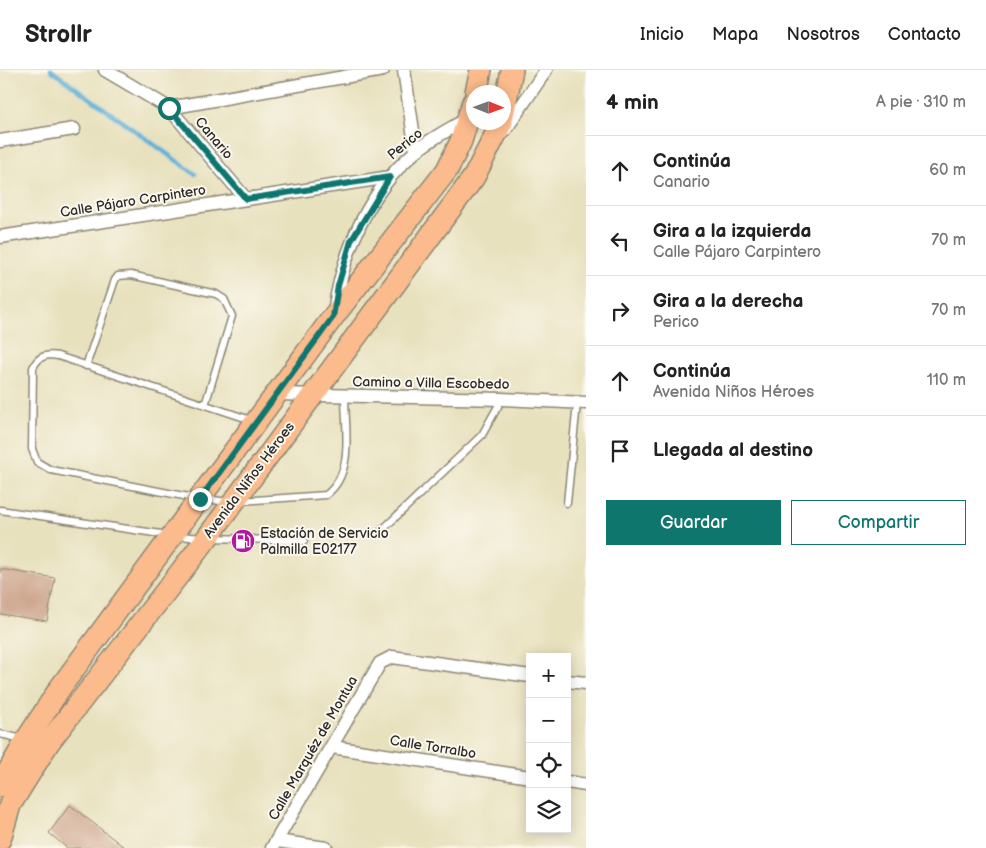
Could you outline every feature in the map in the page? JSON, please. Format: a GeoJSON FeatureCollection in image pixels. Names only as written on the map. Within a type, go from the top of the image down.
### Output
{"type":"FeatureCollection","features":[{"type":"Feature","properties":{"kind":"main road"},"geometry":{"type":"LineString","coordinates":[[478,85],[481,70]]}},
{"type":"Feature","properties":{"kind":"main road"},"geometry":{"type":"LineString","coordinates":[[509,85],[512,70]]}},
{"type":"Feature","properties":{"kind":"main road","name":"Avenida Niños Héroes"},"geometry":{"type":"LineString","coordinates":[[0,839],[10,805],[60,688],[333,317],[447,170],[466,122]]}},
{"type":"Feature","properties":{"kind":"main road","name":"Avenida Niños Héroes"},"geometry":{"type":"LineString","coordinates":[[0,786],[206,538],[474,177],[498,130]]}},
{"type":"Feature","properties":{"kind":"street","name":"Canario"},"geometry":{"type":"LineString","coordinates":[[105,70],[169,108],[246,199]]}},
{"type":"Feature","properties":{"kind":"street"},"geometry":{"type":"LineString","coordinates":[[169,108],[383,70]]}},
{"type":"Feature","properties":{"kind":"street"},"geometry":{"type":"LineString","coordinates":[[404,70],[416,151]]}},
{"type":"Feature","properties":{"kind":"street"},"geometry":{"type":"LineString","coordinates":[[474,177],[546,70]]}},
{"type":"Feature","properties":{"kind":"street","name":"Perico"},"geometry":{"type":"LineString","coordinates":[[333,317],[338,286],[351,241],[390,177],[416,151],[466,114]]}},
{"type":"Feature","properties":{"kind":"street"},"geometry":{"type":"LineString","coordinates":[[0,140],[74,129]]}},
{"type":"Feature","properties":{"kind":"street","name":"Calle Pájaro Carpintero"},"geometry":{"type":"LineString","coordinates":[[0,237],[390,177]]}},
{"type":"Feature","properties":{"kind":"street","name":"Camino a Villa Escobedo"},"geometry":{"type":"LineString","coordinates":[[276,394],[502,399],[581,403]]}},
{"type":"Feature","properties":{"kind":"street","name":"Calle Marquéz de Montua"},"geometry":{"type":"LineString","coordinates":[[275,844],[380,663],[392,657],[526,675]]}},
{"type":"Feature","properties":{"kind":"street"},"geometry":{"type":"LineString","coordinates":[[571,681],[586,683]]}},
{"type":"Feature","properties":{"kind":"street","name":"Calle Torralbo"},"geometry":{"type":"LineString","coordinates":[[332,747],[526,775]]}},
{"type":"Feature","properties":{"kind":"street"},"geometry":{"type":"LineString","coordinates":[[571,783],[586,785]]}},
{"type":"Feature","properties":{"kind":"street"},"geometry":{"type":"LineString","coordinates":[[275,844],[326,848]]}},
{"type":"Feature","properties":{"kind":"lane"},"geometry":{"type":"LineString","coordinates":[[86,366],[118,276],[131,275],[216,294],[224,299],[232,316],[205,405]]}},
{"type":"Feature","properties":{"kind":"lane"},"geometry":{"type":"LineString","coordinates":[[256,421],[51,355],[44,355],[36,361],[33,368],[32,449],[37,462],[51,470],[200,499],[232,502],[326,496],[336,487],[343,475],[345,462],[344,396]]}},
{"type":"Feature","properties":{"kind":"lane"},"geometry":{"type":"LineString","coordinates":[[380,532],[482,435],[502,399]]}},
{"type":"Feature","properties":{"kind":"lane"},"geometry":{"type":"LineString","coordinates":[[567,503],[581,403]]}},
{"type":"Feature","properties":{"kind":"lane"},"geometry":{"type":"LineString","coordinates":[[0,510],[174,535],[304,542]]}},
{"type":"Feature","properties":{"kind":"lane"},"geometry":{"type":"LineString","coordinates":[[0,734],[38,740]]}},
{"type":"Feature","properties":{"kind":"building"},"geometry":{"type":"Polygon","coordinates":[[[0,569],[55,578],[47,621],[0,614],[0,569]]]}},
{"type":"Feature","properties":{"kind":"building"},"geometry":{"type":"Polygon","coordinates":[[[70,805],[125,848],[67,848],[49,833],[70,805]]]}},
{"type":"Feature","properties":{"kind":"waterway"},"geometry":{"type":"LineString","coordinates":[[51,70],[195,174]]}},
{"type":"Feature","properties":{"kind":"place","name":"Estación de Servicio Palmilla E02177"},"geometry":{"type":"Point","coordinates":[243,541]}},
{"type":"Feature","properties":{"kind":"route"},"geometry":{"type":"LineString","coordinates":[[169,108],[246,199],[390,177],[351,241],[338,286],[333,317],[200,499]]}}]}
